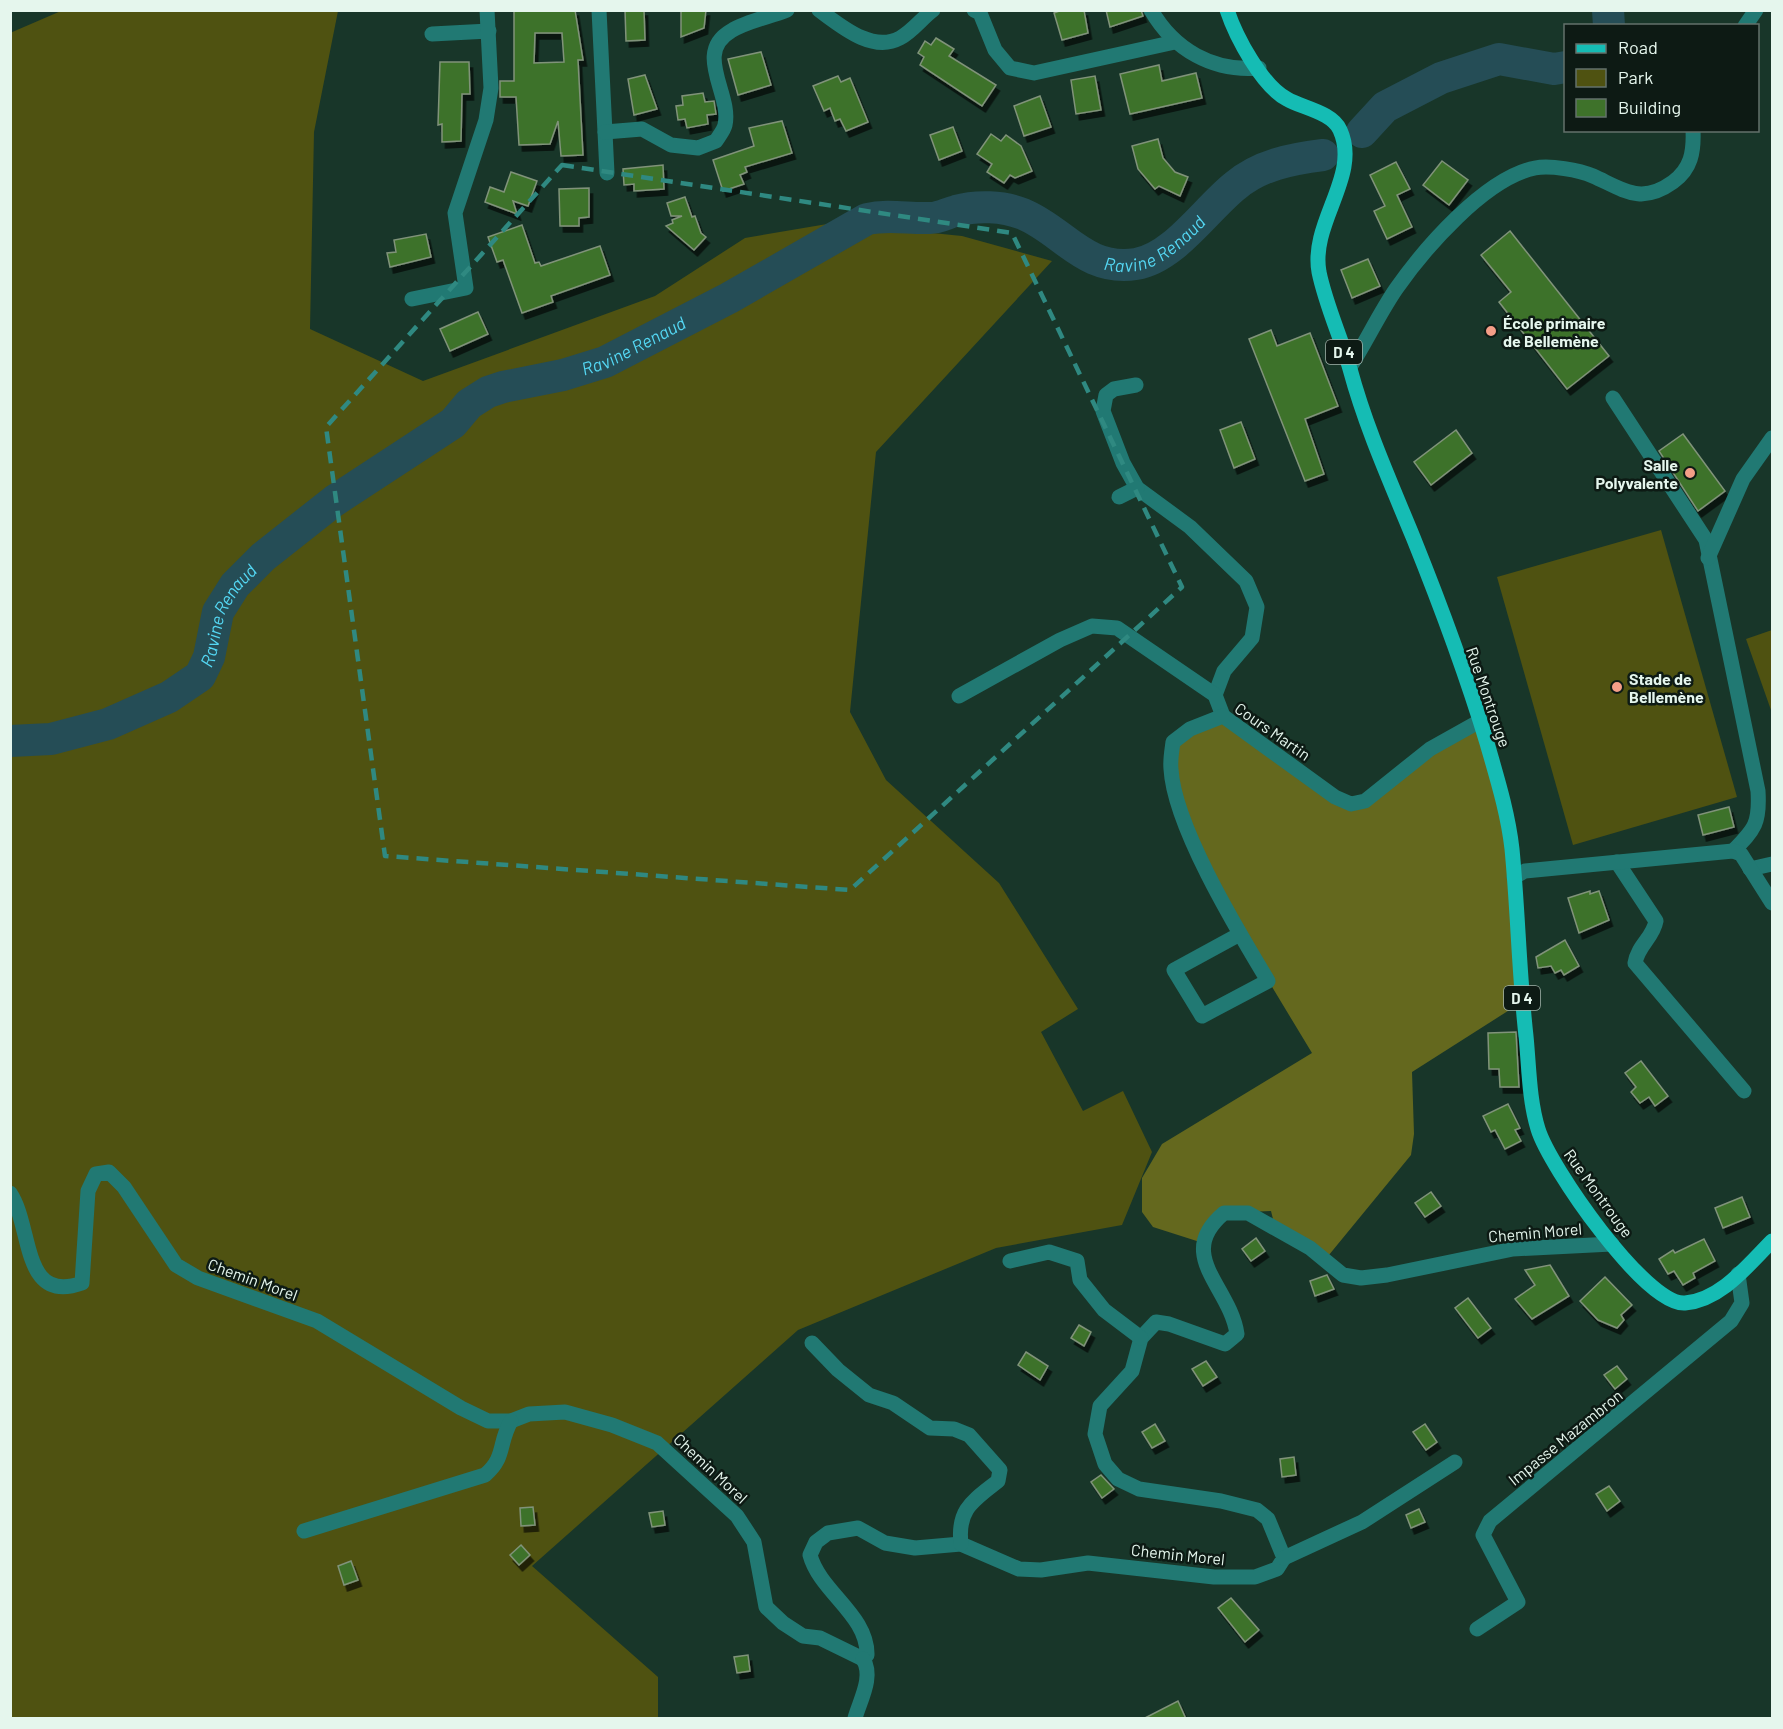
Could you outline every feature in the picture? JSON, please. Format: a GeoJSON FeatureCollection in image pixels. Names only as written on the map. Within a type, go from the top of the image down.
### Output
{"type":"FeatureCollection","features":[{"type":"Feature","properties":{"kind":"main road","name":"Rue Montrouge"},"geometry":{"type":"LineString","coordinates":[[1227,10],[1240,44],[1259,68],[1269,86],[1285,99],[1317,112],[1340,128],[1347,163],[1322,227],[1318,268],[1350,368],[1355,393],[1380,462],[1413,538],[1480,721],[1502,796],[1512,846],[1522,1002],[1536,1125],[1556,1168],[1612,1245],[1660,1294],[1680,1304],[1707,1299],[1773,1241]]}},
{"type":"Feature","properties":{"kind":"street"},"geometry":{"type":"LineString","coordinates":[[412,299],[466,288],[455,213],[486,120],[491,88],[488,10]]}},
{"type":"Feature","properties":{"kind":"street"},"geometry":{"type":"LineString","coordinates":[[599,10],[607,173]]}},
{"type":"Feature","properties":{"kind":"street"},"geometry":{"type":"LineString","coordinates":[[605,132],[642,129],[671,145],[698,148],[716,141],[725,125],[725,104],[715,68],[716,47],[730,31],[787,10]]}},
{"type":"Feature","properties":{"kind":"street"},"geometry":{"type":"LineString","coordinates":[[819,10],[869,41],[884,43],[900,38],[933,10]]}},
{"type":"Feature","properties":{"kind":"street"},"geometry":{"type":"LineString","coordinates":[[974,10],[980,13],[994,50],[1010,68],[1034,73],[1174,42]]}},
{"type":"Feature","properties":{"kind":"street"},"geometry":{"type":"LineString","coordinates":[[1151,10],[1163,32],[1197,57],[1244,70],[1259,68]]}},
{"type":"Feature","properties":{"kind":"street"},"geometry":{"type":"LineString","coordinates":[[1746,24],[1756,10]]}},
{"type":"Feature","properties":{"kind":"street"},"geometry":{"type":"LineString","coordinates":[[432,34],[489,31]]}},
{"type":"Feature","properties":{"kind":"street"},"geometry":{"type":"LineString","coordinates":[[1350,368],[1396,289],[1435,240],[1489,190],[1535,168],[1591,175],[1620,190],[1640,195],[1662,189],[1678,178],[1692,160],[1693,132]]}},
{"type":"Feature","properties":{"kind":"street"},"geometry":{"type":"LineString","coordinates":[[1136,385],[1114,389],[1106,395],[1103,411],[1123,463],[1137,488],[1190,527],[1246,581],[1257,607],[1252,638],[1224,671],[1215,695]]}},
{"type":"Feature","properties":{"kind":"street"},"geometry":{"type":"LineString","coordinates":[[1613,398],[1706,540],[1758,791],[1760,812],[1754,829],[1733,851]]}},
{"type":"Feature","properties":{"kind":"street"},"geometry":{"type":"LineString","coordinates":[[1708,558],[1743,479],[1773,438]]}},
{"type":"Feature","properties":{"kind":"street"},"geometry":{"type":"LineString","coordinates":[[1119,497],[1137,488]]}},
{"type":"Feature","properties":{"kind":"street"},"geometry":{"type":"LineString","coordinates":[[959,696],[1060,640],[1092,626],[1117,628],[1215,695],[1223,716]]}},
{"type":"Feature","properties":{"kind":"street","name":"Cours Martin"},"geometry":{"type":"LineString","coordinates":[[1240,934],[1174,970],[1202,1016],[1268,981],[1240,934],[1186,828],[1170,769],[1173,742],[1190,729],[1223,716],[1335,796],[1351,804],[1365,801],[1430,749],[1480,721]]}},
{"type":"Feature","properties":{"kind":"street"},"geometry":{"type":"LineString","coordinates":[[1514,877],[1525,871],[1733,851],[1741,854],[1773,903]]}},
{"type":"Feature","properties":{"kind":"street"},"geometry":{"type":"LineString","coordinates":[[1617,862],[1656,921],[1654,932],[1637,953],[1635,963],[1744,1091]]}},
{"type":"Feature","properties":{"kind":"street"},"geometry":{"type":"LineString","coordinates":[[1750,869],[1773,864]]}},
{"type":"Feature","properties":{"kind":"street","name":"Chemin Morel"},"geometry":{"type":"LineString","coordinates":[[10,1193],[18,1204],[33,1263],[42,1281],[57,1289],[82,1283],[88,1191],[96,1174],[110,1172],[124,1187],[176,1265],[190,1274],[317,1321],[461,1408],[489,1421],[511,1421],[529,1413],[565,1412],[612,1425],[657,1443],[737,1516],[754,1542],[766,1606],[783,1623],[803,1636],[820,1638],[863,1659],[867,1655],[867,1645],[856,1621],[821,1579],[810,1555],[816,1542],[828,1533],[858,1528],[885,1543],[915,1548],[961,1544],[1019,1569],[1041,1570],[1088,1563],[1214,1577],[1255,1577],[1277,1569],[1284,1558],[1362,1522],[1455,1462]]}},
{"type":"Feature","properties":{"kind":"street","name":"Chemin Morel"},"geometry":{"type":"LineString","coordinates":[[1142,1338],[1156,1322],[1169,1324],[1225,1344],[1237,1334],[1235,1317],[1227,1300],[1204,1265],[1203,1243],[1211,1224],[1224,1213],[1248,1213],[1310,1248],[1343,1275],[1361,1278],[1387,1275],[1513,1249],[1612,1245]]}},
{"type":"Feature","properties":{"kind":"street"},"geometry":{"type":"LineString","coordinates":[[1010,1261],[1049,1252],[1077,1261],[1080,1280],[1104,1310],[1142,1338],[1132,1371],[1100,1406],[1095,1434],[1105,1464],[1118,1479],[1139,1489],[1221,1501],[1257,1510],[1268,1519],[1284,1558]]}},
{"type":"Feature","properties":{"kind":"street","name":"Impasse Mazambron"},"geometry":{"type":"LineString","coordinates":[[1477,1629],[1518,1602],[1483,1535],[1490,1521],[1731,1321],[1742,1303],[1738,1274]]}},
{"type":"Feature","properties":{"kind":"street"},"geometry":{"type":"LineString","coordinates":[[812,1342],[838,1370],[869,1395],[893,1403],[930,1428],[954,1429],[969,1435],[1000,1470],[998,1480],[968,1504],[959,1529],[961,1544]]}},
{"type":"Feature","properties":{"kind":"street"},"geometry":{"type":"LineString","coordinates":[[304,1531],[485,1475],[498,1464],[504,1434],[511,1421]]}},
{"type":"Feature","properties":{"kind":"street"},"geometry":{"type":"LineString","coordinates":[[855,1719],[866,1684],[868,1668],[863,1659]]}},
{"type":"Feature","properties":{"kind":"highlighted area"},"geometry":{"type":"Polygon","coordinates":[[[562,165],[1012,233],[1182,587],[850,890],[385,856],[326,427],[562,165]]]}},
{"type":"Feature","properties":{"kind":"green space"},"geometry":{"type":"Polygon","coordinates":[[[61,11],[338,11],[314,132],[310,329],[423,381],[655,296],[745,238],[833,223],[962,236],[1052,261],[876,452],[850,712],[886,780],[999,883],[1078,1009],[1041,1032],[1083,1111],[1123,1091],[1152,1152],[1122,1225],[996,1248],[798,1330],[532,1566],[658,1677],[658,1718],[11,1718],[10,33],[61,11]]]}},
{"type":"Feature","properties":{"kind":"green space","name":"Stade de Bellemène"},"geometry":{"type":"Polygon","coordinates":[[[1661,530],[1737,797],[1573,845],[1497,577],[1661,530]]]}},
{"type":"Feature","properties":{"kind":"green space"},"geometry":{"type":"Polygon","coordinates":[[[1772,630],[1772,713],[1746,639],[1772,630]]]}},
{"type":"Feature","properties":{"kind":"shaded area"},"geometry":{"type":"Polygon","coordinates":[[[1223,716],[1351,804],[1480,721],[1502,796],[1522,1002],[1412,1072],[1414,1134],[1411,1155],[1324,1261],[1275,1227],[1271,1211],[1224,1213],[1203,1243],[1153,1227],[1142,1212],[1142,1178],[1162,1144],[1312,1053],[1240,934],[1187,828],[1173,742],[1223,716]]]}},
{"type":"Feature","properties":{"kind":"building"},"geometry":{"type":"Polygon","coordinates":[[[514,10],[575,10],[583,60],[578,60],[583,155],[561,156],[558,121],[550,144],[519,145],[516,97],[500,97],[500,81],[514,81],[514,10]],[[535,33],[534,63],[564,62],[562,33],[535,33]]]}},
{"type":"Feature","properties":{"kind":"building"},"geometry":{"type":"Polygon","coordinates":[[[625,10],[644,10],[645,40],[626,41],[625,10]]]}},
{"type":"Feature","properties":{"kind":"building"},"geometry":{"type":"Polygon","coordinates":[[[681,10],[706,10],[704,28],[681,37],[681,10]]]}},
{"type":"Feature","properties":{"kind":"building"},"geometry":{"type":"Polygon","coordinates":[[[1062,10],[1084,10],[1088,33],[1062,40],[1054,13],[1062,10]]]}},
{"type":"Feature","properties":{"kind":"building"},"geometry":{"type":"Polygon","coordinates":[[[1106,10],[1141,10],[1143,16],[1110,27],[1106,10]]]}},
{"type":"Feature","properties":{"kind":"building"},"geometry":{"type":"Polygon","coordinates":[[[936,38],[954,49],[949,56],[996,85],[982,106],[920,65],[924,57],[918,53],[925,41],[931,45],[936,38]]]}},
{"type":"Feature","properties":{"kind":"building"},"geometry":{"type":"Polygon","coordinates":[[[761,52],[771,85],[738,95],[728,59],[761,52]]]}},
{"type":"Feature","properties":{"kind":"building"},"geometry":{"type":"Polygon","coordinates":[[[440,62],[469,62],[470,94],[462,94],[461,141],[442,142],[442,124],[438,125],[440,62]]]}},
{"type":"Feature","properties":{"kind":"building"},"geometry":{"type":"Polygon","coordinates":[[[1159,65],[1162,81],[1196,73],[1202,98],[1130,114],[1120,74],[1159,65]]]}},
{"type":"Feature","properties":{"kind":"building"},"geometry":{"type":"Polygon","coordinates":[[[645,75],[657,109],[634,115],[628,79],[645,75]]]}},
{"type":"Feature","properties":{"kind":"building"},"geometry":{"type":"Polygon","coordinates":[[[838,76],[841,82],[850,78],[868,122],[846,131],[840,119],[835,121],[830,108],[824,111],[813,86],[838,76]]]}},
{"type":"Feature","properties":{"kind":"building"},"geometry":{"type":"Polygon","coordinates":[[[1095,76],[1101,110],[1076,114],[1071,80],[1095,76]]]}},
{"type":"Feature","properties":{"kind":"building"},"geometry":{"type":"Polygon","coordinates":[[[703,93],[705,102],[714,101],[716,114],[707,115],[708,124],[687,128],[685,119],[678,120],[676,106],[683,105],[682,96],[703,93]]]}},
{"type":"Feature","properties":{"kind":"building"},"geometry":{"type":"Polygon","coordinates":[[[1040,96],[1051,127],[1024,136],[1014,106],[1040,96]]]}},
{"type":"Feature","properties":{"kind":"building"},"geometry":{"type":"Polygon","coordinates":[[[782,121],[792,153],[745,167],[747,172],[740,175],[744,184],[723,191],[713,160],[754,146],[749,128],[782,121]]]}},
{"type":"Feature","properties":{"kind":"building"},"geometry":{"type":"Polygon","coordinates":[[[953,127],[962,151],[939,160],[930,135],[953,127]]]}},
{"type":"Feature","properties":{"kind":"building"},"geometry":{"type":"Polygon","coordinates":[[[991,134],[1001,141],[1006,135],[1021,146],[1032,171],[1015,178],[1010,175],[1004,183],[987,172],[992,164],[977,154],[991,134]]]}},
{"type":"Feature","properties":{"kind":"building"},"geometry":{"type":"Polygon","coordinates":[[[1158,139],[1163,158],[1175,172],[1188,177],[1180,196],[1159,186],[1155,189],[1138,169],[1132,146],[1158,139]]]}},
{"type":"Feature","properties":{"kind":"building"},"geometry":{"type":"Polygon","coordinates":[[[1442,161],[1468,180],[1449,205],[1423,185],[1442,161]]]}},
{"type":"Feature","properties":{"kind":"building"},"geometry":{"type":"Polygon","coordinates":[[[1396,162],[1410,189],[1397,195],[1412,227],[1387,239],[1374,211],[1385,206],[1370,175],[1396,162]]]}},
{"type":"Feature","properties":{"kind":"building"},"geometry":{"type":"Polygon","coordinates":[[[663,165],[664,189],[634,191],[634,184],[624,185],[623,169],[663,165]]]}},
{"type":"Feature","properties":{"kind":"building"},"geometry":{"type":"Polygon","coordinates":[[[511,172],[537,181],[528,206],[513,201],[517,214],[485,202],[490,187],[504,192],[511,172]]]}},
{"type":"Feature","properties":{"kind":"building"},"geometry":{"type":"Polygon","coordinates":[[[589,188],[589,217],[579,218],[579,226],[560,226],[559,189],[589,188]]]}},
{"type":"Feature","properties":{"kind":"building"},"geometry":{"type":"Polygon","coordinates":[[[685,197],[692,217],[695,216],[701,233],[706,237],[694,250],[666,226],[673,223],[672,220],[682,216],[671,216],[667,203],[685,197]]]}},
{"type":"Feature","properties":{"kind":"building"},"geometry":{"type":"Polygon","coordinates":[[[522,225],[535,263],[539,262],[541,266],[600,246],[610,275],[551,296],[553,302],[522,313],[503,260],[497,262],[488,237],[522,225]]]}},
{"type":"Feature","properties":{"kind":"building"},"geometry":{"type":"Polygon","coordinates":[[[1510,231],[1609,356],[1567,389],[1499,302],[1511,292],[1481,255],[1510,231]]]}},
{"type":"Feature","properties":{"kind":"building"},"geometry":{"type":"Polygon","coordinates":[[[426,234],[431,257],[390,267],[387,253],[396,252],[394,240],[426,234]]]}},
{"type":"Feature","properties":{"kind":"building"},"geometry":{"type":"Polygon","coordinates":[[[1368,259],[1380,286],[1352,298],[1341,270],[1368,259]]]}},
{"type":"Feature","properties":{"kind":"building"},"geometry":{"type":"Polygon","coordinates":[[[478,312],[488,334],[450,351],[440,329],[478,312]]]}},
{"type":"Feature","properties":{"kind":"building"},"geometry":{"type":"Polygon","coordinates":[[[1271,330],[1277,346],[1310,333],[1338,406],[1305,419],[1324,474],[1305,481],[1249,339],[1271,330]]]}},
{"type":"Feature","properties":{"kind":"building"},"geometry":{"type":"Polygon","coordinates":[[[1241,422],[1255,459],[1234,468],[1220,430],[1241,422]]]}},
{"type":"Feature","properties":{"kind":"building"},"geometry":{"type":"Polygon","coordinates":[[[1456,430],[1472,453],[1431,485],[1414,462],[1456,430]]]}},
{"type":"Feature","properties":{"kind":"building","name":"Salle Polyvalente"},"geometry":{"type":"Polygon","coordinates":[[[1683,434],[1725,491],[1698,511],[1659,451],[1683,434]]]}},
{"type":"Feature","properties":{"kind":"building"},"geometry":{"type":"Polygon","coordinates":[[[1729,807],[1734,827],[1703,835],[1698,815],[1729,807]]]}},
{"type":"Feature","properties":{"kind":"building"},"geometry":{"type":"Polygon","coordinates":[[[1590,891],[1590,894],[1599,891],[1609,920],[1579,933],[1568,898],[1590,891]]]}},
{"type":"Feature","properties":{"kind":"building"},"geometry":{"type":"Polygon","coordinates":[[[1565,940],[1579,966],[1564,975],[1561,970],[1555,973],[1551,966],[1538,968],[1536,957],[1565,940]]]}},
{"type":"Feature","properties":{"kind":"building"},"geometry":{"type":"Polygon","coordinates":[[[1516,1032],[1519,1087],[1500,1087],[1499,1069],[1489,1069],[1488,1033],[1516,1032]]]}},
{"type":"Feature","properties":{"kind":"building"},"geometry":{"type":"Polygon","coordinates":[[[1641,1061],[1668,1096],[1655,1106],[1649,1097],[1640,1103],[1631,1092],[1636,1087],[1625,1073],[1641,1061]]]}},
{"type":"Feature","properties":{"kind":"building"},"geometry":{"type":"Polygon","coordinates":[[[1508,1104],[1520,1128],[1515,1130],[1521,1141],[1505,1149],[1495,1130],[1491,1132],[1483,1116],[1508,1104]]]}},
{"type":"Feature","properties":{"kind":"building"},"geometry":{"type":"Polygon","coordinates":[[[1431,1192],[1441,1206],[1425,1217],[1415,1203],[1431,1192]]]}},
{"type":"Feature","properties":{"kind":"building"},"geometry":{"type":"Polygon","coordinates":[[[1742,1197],[1750,1217],[1723,1228],[1715,1208],[1742,1197]]]}},
{"type":"Feature","properties":{"kind":"building"},"geometry":{"type":"Polygon","coordinates":[[[1256,1238],[1265,1251],[1251,1261],[1242,1249],[1256,1238]]]}},
{"type":"Feature","properties":{"kind":"building"},"geometry":{"type":"Polygon","coordinates":[[[1704,1239],[1715,1261],[1693,1273],[1695,1278],[1683,1285],[1674,1271],[1668,1274],[1659,1259],[1673,1250],[1675,1253],[1704,1239]]]}},
{"type":"Feature","properties":{"kind":"building"},"geometry":{"type":"Polygon","coordinates":[[[1550,1265],[1569,1296],[1532,1319],[1515,1299],[1535,1285],[1525,1270],[1550,1265]]]}},
{"type":"Feature","properties":{"kind":"building"},"geometry":{"type":"Polygon","coordinates":[[[1327,1275],[1334,1289],[1315,1296],[1310,1281],[1327,1275]]]}},
{"type":"Feature","properties":{"kind":"building"},"geometry":{"type":"Polygon","coordinates":[[[1605,1277],[1632,1305],[1621,1315],[1624,1320],[1617,1328],[1598,1320],[1580,1301],[1605,1277]]]}},
{"type":"Feature","properties":{"kind":"building"},"geometry":{"type":"Polygon","coordinates":[[[1468,1298],[1491,1328],[1478,1338],[1455,1308],[1468,1298]]]}},
{"type":"Feature","properties":{"kind":"building"},"geometry":{"type":"Polygon","coordinates":[[[1079,1325],[1091,1332],[1084,1346],[1071,1338],[1079,1325]]]}},
{"type":"Feature","properties":{"kind":"building"},"geometry":{"type":"Polygon","coordinates":[[[1026,1352],[1048,1366],[1040,1380],[1018,1365],[1026,1352]]]}},
{"type":"Feature","properties":{"kind":"building"},"geometry":{"type":"Polygon","coordinates":[[[1206,1361],[1217,1377],[1203,1386],[1192,1369],[1206,1361]]]}},
{"type":"Feature","properties":{"kind":"building"},"geometry":{"type":"Polygon","coordinates":[[[1617,1366],[1627,1379],[1615,1389],[1604,1375],[1617,1366]]]}},
{"type":"Feature","properties":{"kind":"building"},"geometry":{"type":"Polygon","coordinates":[[[1155,1424],[1165,1441],[1152,1448],[1142,1432],[1155,1424]]]}},
{"type":"Feature","properties":{"kind":"building"},"geometry":{"type":"Polygon","coordinates":[[[1425,1424],[1437,1442],[1426,1450],[1413,1432],[1425,1424]]]}},
{"type":"Feature","properties":{"kind":"building"},"geometry":{"type":"Polygon","coordinates":[[[1294,1457],[1296,1475],[1282,1477],[1280,1459],[1294,1457]]]}},
{"type":"Feature","properties":{"kind":"building"},"geometry":{"type":"Polygon","coordinates":[[[1101,1475],[1114,1489],[1102,1498],[1091,1482],[1101,1475]]]}},
{"type":"Feature","properties":{"kind":"building"},"geometry":{"type":"Polygon","coordinates":[[[1609,1486],[1620,1501],[1607,1511],[1596,1494],[1609,1486]]]}},
{"type":"Feature","properties":{"kind":"building"},"geometry":{"type":"Polygon","coordinates":[[[533,1507],[535,1525],[521,1526],[520,1508],[533,1507]]]}},
{"type":"Feature","properties":{"kind":"building"},"geometry":{"type":"Polygon","coordinates":[[[1419,1509],[1425,1522],[1411,1528],[1406,1515],[1419,1509]]]}},
{"type":"Feature","properties":{"kind":"building"},"geometry":{"type":"Polygon","coordinates":[[[663,1511],[665,1525],[652,1527],[649,1513],[663,1511]]]}},
{"type":"Feature","properties":{"kind":"building"},"geometry":{"type":"Polygon","coordinates":[[[521,1545],[530,1555],[519,1565],[510,1555],[521,1545]]]}},
{"type":"Feature","properties":{"kind":"building"},"geometry":{"type":"Polygon","coordinates":[[[351,1561],[358,1580],[344,1585],[338,1566],[351,1561]]]}},
{"type":"Feature","properties":{"kind":"building"},"geometry":{"type":"Polygon","coordinates":[[[1231,1598],[1259,1630],[1245,1642],[1218,1608],[1231,1598]]]}},
{"type":"Feature","properties":{"kind":"building"},"geometry":{"type":"Polygon","coordinates":[[[748,1655],[750,1671],[737,1673],[734,1657],[748,1655]]]}},
{"type":"Feature","properties":{"kind":"building"},"geometry":{"type":"Polygon","coordinates":[[[1178,1701],[1186,1719],[1143,1719],[1178,1701]]]}},
{"type":"Feature","properties":{"kind":"waterway","name":"Ravine Renaud"},"geometry":{"type":"LineString","coordinates":[[1608,10],[1609,24]]}},
{"type":"Feature","properties":{"kind":"waterway","name":"Ravine Renaud"},"geometry":{"type":"LineString","coordinates":[[1362,132],[1385,107],[1441,78],[1499,59],[1554,69],[1564,67]]}},
{"type":"Feature","properties":{"kind":"waterway","name":"Ravine Renaud"},"geometry":{"type":"LineString","coordinates":[[10,741],[51,739],[108,724],[169,697],[200,676],[209,657],[218,612],[235,585],[263,557],[334,501],[453,423],[469,404],[488,392],[563,375],[605,362],[729,298],[867,219],[934,218],[964,209],[981,207],[1007,209],[1038,221],[1076,248],[1103,262],[1118,265],[1136,264],[1163,253],[1235,186],[1255,173],[1288,161],[1323,155]]}},
{"type":"Feature","properties":{"kind":"place","name":"École primaire de Bellemène"},"geometry":{"type":"Point","coordinates":[1491,331]}},
{"type":"Feature","properties":{"kind":"place","name":"Salle Polyvalente"},"geometry":{"type":"Point","coordinates":[1690,473]}},
{"type":"Feature","properties":{"kind":"place","name":"Stade de Bellemène"},"geometry":{"type":"Point","coordinates":[1617,687]}}]}
